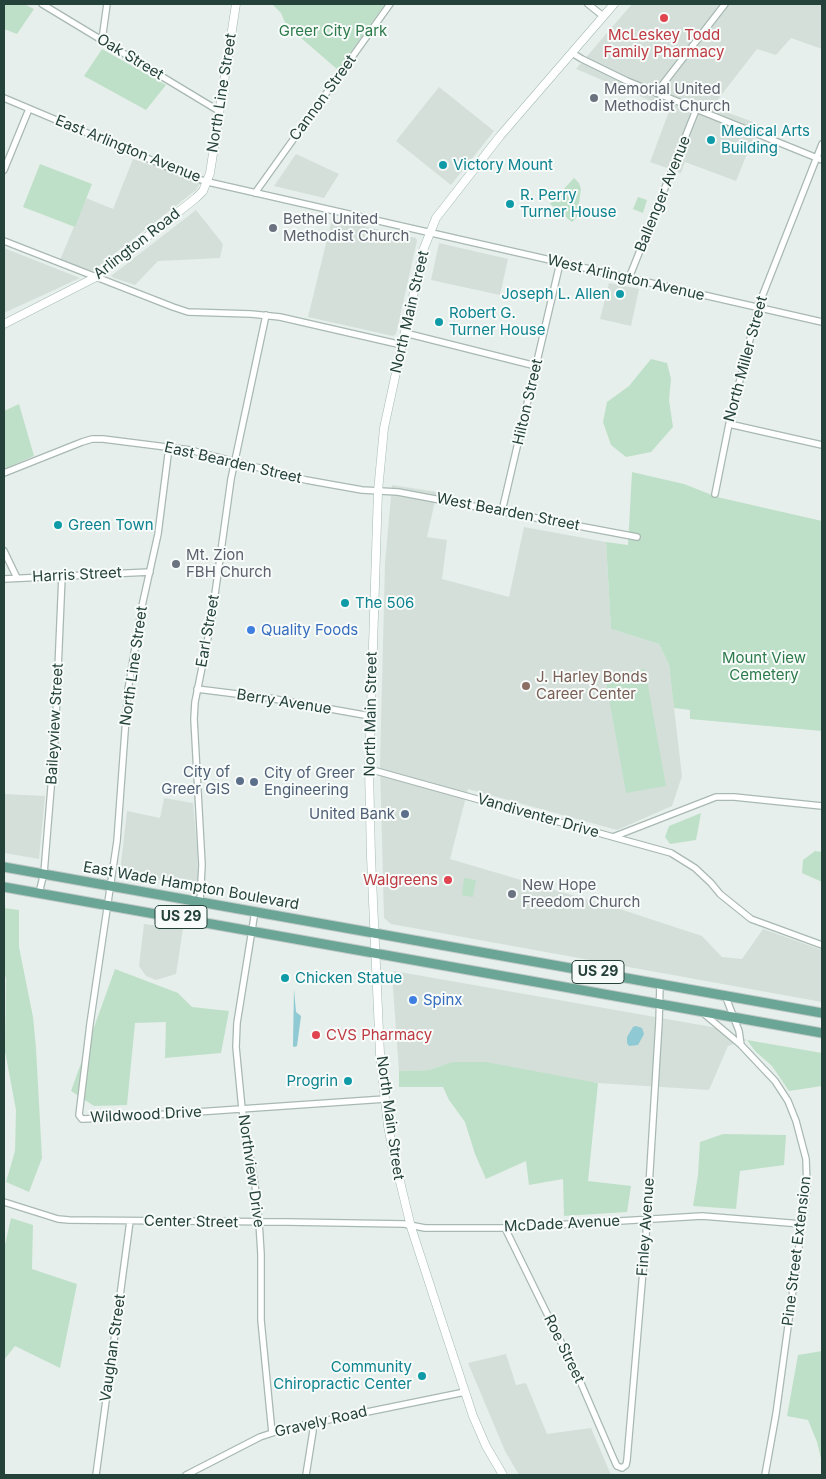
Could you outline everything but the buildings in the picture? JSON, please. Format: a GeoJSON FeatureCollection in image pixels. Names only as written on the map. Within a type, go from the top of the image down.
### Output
{"type":"FeatureCollection","features":[{"type":"Feature","properties":{"kind":"main road","name":"North Line Street"},"geometry":{"type":"LineString","coordinates":[[208,182],[236,4]]}},
{"type":"Feature","properties":{"kind":"main road","name":"North Main Street"},"geometry":{"type":"LineString","coordinates":[[503,1475],[486,1446],[465,1392],[411,1227],[394,1161],[385,1099],[380,1054],[375,953],[369,769],[378,491],[384,428],[422,257],[436,218],[500,136],[614,4]]}},
{"type":"Feature","properties":{"kind":"main road","name":"Arlington Road"},"geometry":{"type":"LineString","coordinates":[[4,324],[96,277],[196,198],[208,182]]}},
{"type":"Feature","properties":{"kind":"main road","name":"East Wade Hampton Boulevard"},"geometry":{"type":"LineString","coordinates":[[4,867],[374,932]]}},
{"type":"Feature","properties":{"kind":"main road","name":"US 29"},"geometry":{"type":"LineString","coordinates":[[4,886],[822,1033]]}},
{"type":"Feature","properties":{"kind":"main road","name":"US 29"},"geometry":{"type":"LineString","coordinates":[[374,932],[822,1013]]}},
{"type":"Feature","properties":{"kind":"street","name":"Oak Street"},"geometry":{"type":"LineString","coordinates":[[42,4],[219,110]]}},
{"type":"Feature","properties":{"kind":"street"},"geometry":{"type":"LineString","coordinates":[[102,40],[107,4]]}},
{"type":"Feature","properties":{"kind":"street","name":"Cannon Street"},"geometry":{"type":"LineString","coordinates":[[255,192],[390,4]]}},
{"type":"Feature","properties":{"kind":"street"},"geometry":{"type":"LineString","coordinates":[[588,4],[603,16]]}},
{"type":"Feature","properties":{"kind":"street"},"geometry":{"type":"LineString","coordinates":[[656,93],[724,4]]}},
{"type":"Feature","properties":{"kind":"street"},"geometry":{"type":"LineString","coordinates":[[572,53],[588,63],[656,93],[819,159]]}},
{"type":"Feature","properties":{"kind":"street","name":"East Arlington Avenue"},"geometry":{"type":"LineString","coordinates":[[4,98],[208,182],[430,232]]}},
{"type":"Feature","properties":{"kind":"street"},"geometry":{"type":"LineString","coordinates":[[4,170],[29,109]]}},
{"type":"Feature","properties":{"kind":"street","name":"Ballenger Avenue"},"geometry":{"type":"LineString","coordinates":[[629,278],[696,110]]}},
{"type":"Feature","properties":{"kind":"street","name":"North Miller Street"},"geometry":{"type":"LineString","coordinates":[[715,494],[729,424],[758,307],[819,159],[822,144]]}},
{"type":"Feature","properties":{"kind":"street","name":"West Arlington Avenue"},"geometry":{"type":"LineString","coordinates":[[430,232],[822,322]]}},
{"type":"Feature","properties":{"kind":"street"},"geometry":{"type":"LineString","coordinates":[[4,241],[188,312],[280,317],[402,345]]}},
{"type":"Feature","properties":{"kind":"street","name":"Hilton Street"},"geometry":{"type":"LineString","coordinates":[[502,511],[560,263]]}},
{"type":"Feature","properties":{"kind":"street","name":"Earl Street"},"geometry":{"type":"LineString","coordinates":[[199,921],[202,850],[194,719],[197,689],[211,623],[234,462],[266,315]]}},
{"type":"Feature","properties":{"kind":"street"},"geometry":{"type":"LineString","coordinates":[[405,333],[536,366]]}},
{"type":"Feature","properties":{"kind":"street"},"geometry":{"type":"LineString","coordinates":[[729,424],[822,445]]}},
{"type":"Feature","properties":{"kind":"street","name":"East Bearden Street"},"geometry":{"type":"LineString","coordinates":[[4,473],[92,439],[103,439],[190,450],[306,480],[378,491]]}},
{"type":"Feature","properties":{"kind":"street","name":"North Line Street"},"geometry":{"type":"LineString","coordinates":[[111,886],[120,814],[128,690],[142,606],[158,534],[169,447]]}},
{"type":"Feature","properties":{"kind":"street","name":"West Bearden Street"},"geometry":{"type":"LineString","coordinates":[[378,491],[398,492],[637,537]]}},
{"type":"Feature","properties":{"kind":"street"},"geometry":{"type":"LineString","coordinates":[[4,551],[17,578]]}},
{"type":"Feature","properties":{"kind":"street","name":"Harris Street"},"geometry":{"type":"LineString","coordinates":[[4,578],[150,572]]}},
{"type":"Feature","properties":{"kind":"street","name":"Baileyview Street"},"geometry":{"type":"LineString","coordinates":[[39,893],[44,873],[56,739],[62,576]]}},
{"type":"Feature","properties":{"kind":"street","name":"Berry Avenue"},"geometry":{"type":"LineString","coordinates":[[197,689],[270,698],[370,716]]}},
{"type":"Feature","properties":{"kind":"street","name":"Vandiventer Drive"},"geometry":{"type":"LineString","coordinates":[[369,769],[613,836],[639,828],[716,797],[734,797],[822,806]]}},
{"type":"Feature","properties":{"kind":"street"},"geometry":{"type":"LineString","coordinates":[[613,836],[671,853],[695,868],[720,894],[751,919],[822,945]]}},
{"type":"Feature","properties":{"kind":"street","name":"Wildwood Drive"},"geometry":{"type":"LineString","coordinates":[[111,886],[90,1024],[79,1115],[82,1118],[110,1118],[385,1099]]}},
{"type":"Feature","properties":{"kind":"street","name":"Northview Drive"},"geometry":{"type":"LineString","coordinates":[[255,911],[236,1034],[242,1109],[255,1185],[259,1222],[261,1320],[272,1433]]}},
{"type":"Feature","properties":{"kind":"street","name":"Finley Avenue"},"geometry":{"type":"LineString","coordinates":[[622,1468],[626,1465],[627,1460],[646,1219],[660,984]]}},
{"type":"Feature","properties":{"kind":"street"},"geometry":{"type":"LineString","coordinates":[[725,995],[735,1017],[741,1045]]}},
{"type":"Feature","properties":{"kind":"street","name":"Pine Street Extension"},"geometry":{"type":"LineString","coordinates":[[701,1011],[741,1045],[775,1081],[788,1101],[804,1145],[807,1170],[802,1224],[781,1380],[765,1475]]}},
{"type":"Feature","properties":{"kind":"street","name":"Center Street"},"geometry":{"type":"LineString","coordinates":[[4,1202],[58,1219],[404,1224],[411,1227]]}},
{"type":"Feature","properties":{"kind":"street","name":"McDade Avenue"},"geometry":{"type":"LineString","coordinates":[[411,1227],[504,1228],[702,1216],[802,1224]]}},
{"type":"Feature","properties":{"kind":"street","name":"Vaughan Street"},"geometry":{"type":"LineString","coordinates":[[96,1475],[130,1221]]}},
{"type":"Feature","properties":{"kind":"street","name":"Roe Street"},"geometry":{"type":"LineString","coordinates":[[504,1228],[580,1381],[615,1462],[622,1468]]}},
{"type":"Feature","properties":{"kind":"street","name":"Gravely Road"},"geometry":{"type":"LineString","coordinates":[[186,1475],[252,1441],[272,1433],[465,1392]]}},
{"type":"Feature","properties":{"kind":"street"},"geometry":{"type":"LineString","coordinates":[[306,1475],[313,1431],[312,1423]]}},
{"type":"Feature","properties":{"kind":"shaded area"},"geometry":{"type":"Polygon","coordinates":[[[632,4],[822,4],[822,49],[791,38],[776,55],[757,49],[712,107],[759,124],[736,181],[685,162],[681,173],[650,162],[670,109],[576,69],[632,4]]]}},
{"type":"Feature","properties":{"kind":"shaded area"},"geometry":{"type":"Polygon","coordinates":[[[439,87],[494,131],[451,185],[396,141],[439,87]]]}},
{"type":"Feature","properties":{"kind":"shaded area"},"geometry":{"type":"Polygon","coordinates":[[[296,154],[339,174],[324,198],[274,186],[296,154]]]}},
{"type":"Feature","properties":{"kind":"shaded area"},"geometry":{"type":"Polygon","coordinates":[[[133,159],[201,182],[196,190],[91,272],[60,260],[86,198],[113,209],[133,159]]]}},
{"type":"Feature","properties":{"kind":"shaded area"},"geometry":{"type":"Polygon","coordinates":[[[196,210],[223,244],[220,258],[158,261],[135,285],[111,276],[196,210]]]}},
{"type":"Feature","properties":{"kind":"shaded area"},"geometry":{"type":"Polygon","coordinates":[[[332,219],[416,238],[417,241],[396,334],[393,336],[308,317],[332,219]]]}},
{"type":"Feature","properties":{"kind":"shaded area"},"geometry":{"type":"Polygon","coordinates":[[[439,243],[508,259],[500,295],[431,280],[439,243]]]}},
{"type":"Feature","properties":{"kind":"shaded area"},"geometry":{"type":"Polygon","coordinates":[[[4,248],[80,278],[4,313],[4,248]]]}},
{"type":"Feature","properties":{"kind":"shaded area"},"geometry":{"type":"Polygon","coordinates":[[[609,283],[639,289],[631,326],[600,319],[609,283]]]}},
{"type":"Feature","properties":{"kind":"shaded area","name":"J. Harley Bonds Career Center"},"geometry":{"type":"Polygon","coordinates":[[[392,485],[437,492],[427,537],[447,540],[442,579],[509,597],[524,527],[606,542],[611,629],[659,644],[669,665],[682,776],[672,806],[617,830],[468,789],[450,859],[626,911],[702,936],[722,957],[742,959],[763,929],[822,950],[822,1002],[391,924],[384,918],[380,764],[385,563],[392,485]]]}},
{"type":"Feature","properties":{"kind":"shaded area"},"geometry":{"type":"Polygon","coordinates":[[[4,794],[45,796],[39,859],[4,853],[4,794]]]}},
{"type":"Feature","properties":{"kind":"shaded area"},"geometry":{"type":"Polygon","coordinates":[[[164,798],[193,803],[197,846],[198,878],[196,887],[120,872],[127,811],[160,818],[164,798]]]}},
{"type":"Feature","properties":{"kind":"shaded area"},"geometry":{"type":"Polygon","coordinates":[[[144,924],[183,929],[176,974],[156,980],[146,976],[139,966],[144,924]]]}},
{"type":"Feature","properties":{"kind":"shaded area"},"geometry":{"type":"Polygon","coordinates":[[[394,971],[712,1027],[747,1040],[728,1046],[709,1090],[598,1083],[452,1062],[429,1070],[399,1071],[392,974],[394,971]]]}},
{"type":"Feature","properties":{"kind":"shaded area"},"geometry":{"type":"Polygon","coordinates":[[[506,1354],[516,1385],[526,1383],[547,1434],[591,1428],[611,1475],[519,1475],[505,1451],[468,1363],[506,1354]]]}},
{"type":"Feature","properties":{"kind":"green space"},"geometry":{"type":"Polygon","coordinates":[[[4,4],[24,4],[34,9],[17,34],[4,29],[4,4]]]}},
{"type":"Feature","properties":{"kind":"green space","name":"Greer City Park"},"geometry":{"type":"Polygon","coordinates":[[[272,4],[385,4],[338,70],[286,25],[281,13],[272,4]]]}},
{"type":"Feature","properties":{"kind":"green space"},"geometry":{"type":"Polygon","coordinates":[[[102,49],[166,85],[146,110],[84,76],[102,49]]]}},
{"type":"Feature","properties":{"kind":"green space"},"geometry":{"type":"Polygon","coordinates":[[[40,164],[92,184],[75,227],[23,207],[40,164]]]}},
{"type":"Feature","properties":{"kind":"green space"},"geometry":{"type":"Polygon","coordinates":[[[574,178],[579,183],[581,189],[577,217],[572,222],[550,204],[574,178]]]}},
{"type":"Feature","properties":{"kind":"green space"},"geometry":{"type":"Polygon","coordinates":[[[638,197],[647,200],[643,213],[633,209],[638,197]]]}},
{"type":"Feature","properties":{"kind":"green space"},"geometry":{"type":"Polygon","coordinates":[[[651,359],[667,363],[671,379],[669,400],[673,427],[651,452],[626,457],[611,445],[603,422],[607,402],[629,386],[651,359]]]}},
{"type":"Feature","properties":{"kind":"green space"},"geometry":{"type":"Polygon","coordinates":[[[19,404],[34,456],[4,469],[4,411],[19,404]]]}},
{"type":"Feature","properties":{"kind":"green space","name":"Mount View Cemetery"},"geometry":{"type":"Polygon","coordinates":[[[632,472],[684,484],[717,497],[822,521],[822,731],[690,719],[690,710],[674,708],[669,665],[659,644],[611,629],[606,542],[628,545],[632,472]]]}},
{"type":"Feature","properties":{"kind":"green space"},"geometry":{"type":"Polygon","coordinates":[[[645,669],[666,786],[626,793],[605,676],[645,669]]]}},
{"type":"Feature","properties":{"kind":"green space"},"geometry":{"type":"Polygon","coordinates":[[[701,813],[696,840],[670,844],[665,837],[669,826],[701,813]]]}},
{"type":"Feature","properties":{"kind":"green space"},"geometry":{"type":"Polygon","coordinates":[[[815,851],[822,852],[822,882],[802,873],[803,860],[815,851]]]}},
{"type":"Feature","properties":{"kind":"green space"},"geometry":{"type":"Polygon","coordinates":[[[464,878],[476,880],[473,897],[462,895],[464,878]]]}},
{"type":"Feature","properties":{"kind":"green space"},"geometry":{"type":"Polygon","coordinates":[[[4,908],[19,910],[19,947],[33,1017],[36,1048],[42,1158],[29,1192],[6,1182],[15,1151],[16,1110],[5,1051],[6,979],[4,970],[4,908]]]}},
{"type":"Feature","properties":{"kind":"green space"},"geometry":{"type":"Polygon","coordinates":[[[115,969],[178,993],[192,1007],[229,1011],[221,1053],[165,1058],[166,1022],[135,1023],[127,1105],[94,1106],[71,1091],[115,969]]]}},
{"type":"Feature","properties":{"kind":"green space"},"geometry":{"type":"Polygon","coordinates":[[[747,1040],[822,1053],[822,1086],[789,1091],[772,1066],[755,1051],[747,1040]]]}},
{"type":"Feature","properties":{"kind":"green space"},"geometry":{"type":"Polygon","coordinates":[[[452,1062],[486,1062],[598,1083],[588,1181],[631,1186],[627,1212],[564,1216],[563,1179],[529,1185],[526,1161],[486,1179],[475,1154],[465,1122],[449,1100],[443,1087],[399,1087],[399,1071],[429,1070],[452,1062]]]}},
{"type":"Feature","properties":{"kind":"green space"},"geometry":{"type":"Polygon","coordinates":[[[723,1134],[786,1135],[784,1165],[740,1171],[736,1209],[693,1206],[698,1175],[700,1142],[723,1134]]]}},
{"type":"Feature","properties":{"kind":"green space"},"geometry":{"type":"Polygon","coordinates":[[[11,1218],[33,1225],[32,1269],[77,1284],[60,1368],[15,1346],[4,1360],[4,1249],[11,1218]]]}},
{"type":"Feature","properties":{"kind":"green space"},"geometry":{"type":"Polygon","coordinates":[[[822,1351],[822,1463],[817,1442],[808,1420],[787,1416],[798,1355],[822,1351]]]}},
{"type":"Feature","properties":{"kind":"water"},"geometry":{"type":"Polygon","coordinates":[[[294,989],[296,1012],[301,1016],[297,1046],[294,1047],[293,1046],[294,989]]]}},
{"type":"Feature","properties":{"kind":"water"},"geometry":{"type":"Polygon","coordinates":[[[633,1027],[642,1028],[644,1034],[638,1045],[629,1046],[627,1037],[633,1027]]]}},
{"type":"Feature","properties":{"kind":"place","name":"McLeskey Todd Family Pharmacy"},"geometry":{"type":"Point","coordinates":[664,18]}},
{"type":"Feature","properties":{"kind":"place","name":"Memorial United Methodist Church"},"geometry":{"type":"Point","coordinates":[594,98]}},
{"type":"Feature","properties":{"kind":"place","name":"Medical Arts Building"},"geometry":{"type":"Point","coordinates":[711,140]}},
{"type":"Feature","properties":{"kind":"place","name":"Victory Mount"},"geometry":{"type":"Point","coordinates":[443,165]}},
{"type":"Feature","properties":{"kind":"place","name":"R. Perry Turner House"},"geometry":{"type":"Point","coordinates":[510,204]}},
{"type":"Feature","properties":{"kind":"place","name":"Bethel United Methodist Church"},"geometry":{"type":"Point","coordinates":[273,228]}},
{"type":"Feature","properties":{"kind":"place","name":"Joseph L. Allen"},"geometry":{"type":"Point","coordinates":[620,294]}},
{"type":"Feature","properties":{"kind":"place","name":"Robert G. Turner House"},"geometry":{"type":"Point","coordinates":[439,322]}},
{"type":"Feature","properties":{"kind":"place","name":"Green Town"},"geometry":{"type":"Point","coordinates":[58,525]}},
{"type":"Feature","properties":{"kind":"place","name":"Mt. Zion FBH Church"},"geometry":{"type":"Point","coordinates":[176,564]}},
{"type":"Feature","properties":{"kind":"place","name":"The 506"},"geometry":{"type":"Point","coordinates":[345,603]}},
{"type":"Feature","properties":{"kind":"place","name":"Quality Foods"},"geometry":{"type":"Point","coordinates":[251,630]}},
{"type":"Feature","properties":{"kind":"place","name":"J. Harley Bonds Career Center"},"geometry":{"type":"Point","coordinates":[526,686]}},
{"type":"Feature","properties":{"kind":"place","name":"City of Greer GIS"},"geometry":{"type":"Point","coordinates":[240,781]}},
{"type":"Feature","properties":{"kind":"place","name":"City of Greer Engineering"},"geometry":{"type":"Point","coordinates":[254,782]}},
{"type":"Feature","properties":{"kind":"place","name":"United Bank"},"geometry":{"type":"Point","coordinates":[405,814]}},
{"type":"Feature","properties":{"kind":"place","name":"Walgreens"},"geometry":{"type":"Point","coordinates":[448,880]}},
{"type":"Feature","properties":{"kind":"place","name":"New Hope Freedom Church"},"geometry":{"type":"Point","coordinates":[512,894]}},
{"type":"Feature","properties":{"kind":"place","name":"Chicken Statue"},"geometry":{"type":"Point","coordinates":[285,978]}},
{"type":"Feature","properties":{"kind":"place","name":"Spinx"},"geometry":{"type":"Point","coordinates":[413,1000]}},
{"type":"Feature","properties":{"kind":"place","name":"CVS Pharmacy"},"geometry":{"type":"Point","coordinates":[316,1035]}},
{"type":"Feature","properties":{"kind":"place","name":"Progrin"},"geometry":{"type":"Point","coordinates":[348,1081]}},
{"type":"Feature","properties":{"kind":"place","name":"Community Chiropractic Center"},"geometry":{"type":"Point","coordinates":[422,1376]}}]}
